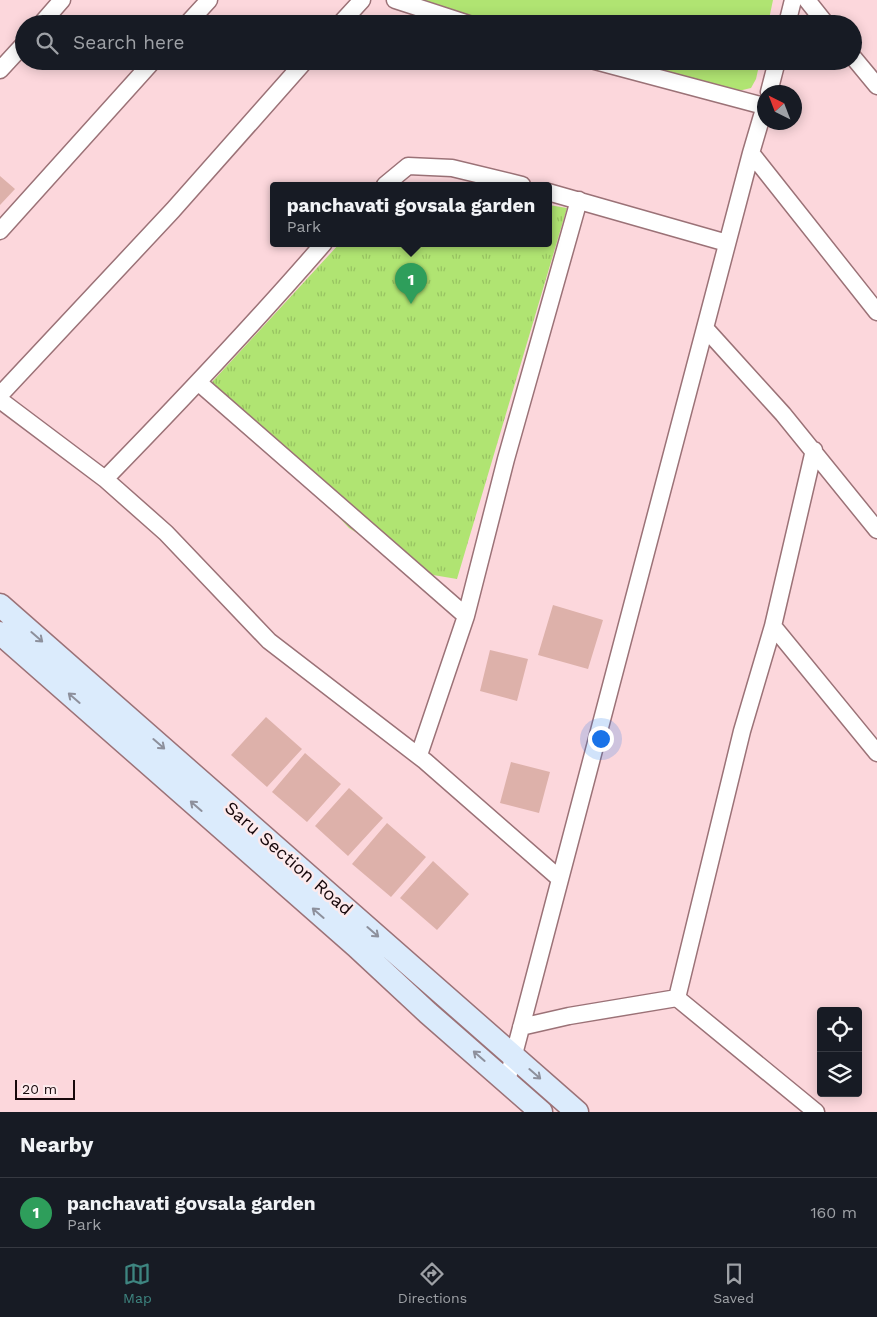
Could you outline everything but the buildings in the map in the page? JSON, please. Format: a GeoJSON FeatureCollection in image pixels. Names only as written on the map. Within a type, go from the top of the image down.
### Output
{"type":"FeatureCollection","features":[{"type":"Feature","properties":{"kind":"street"},"geometry":{"type":"LineString","coordinates":[[49,15],[62,0]]}},
{"type":"Feature","properties":{"kind":"street"},"geometry":{"type":"LineString","coordinates":[[195,15],[209,0]]}},
{"type":"Feature","properties":{"kind":"street"},"geometry":{"type":"LineString","coordinates":[[348,15],[362,0]]}},
{"type":"Feature","properties":{"kind":"street"},"geometry":{"type":"LineString","coordinates":[[395,0],[441,15]]}},
{"type":"Feature","properties":{"kind":"street"},"geometry":{"type":"LineString","coordinates":[[789,15],[793,0]]}},
{"type":"Feature","properties":{"kind":"street"},"geometry":{"type":"LineString","coordinates":[[807,0],[819,15]]}},
{"type":"Feature","properties":{"kind":"street"},"geometry":{"type":"LineString","coordinates":[[0,70],[15,54]]}},
{"type":"Feature","properties":{"kind":"street"},"geometry":{"type":"LineString","coordinates":[[862,68],[877,86]]}},
{"type":"Feature","properties":{"kind":"street"},"geometry":{"type":"LineString","coordinates":[[0,231],[145,70]]}},
{"type":"Feature","properties":{"kind":"street"},"geometry":{"type":"LineString","coordinates":[[0,395],[173,210],[297,70]]}},
{"type":"Feature","properties":{"kind":"street"},"geometry":{"type":"LineString","coordinates":[[627,70],[757,106]]}},
{"type":"Feature","properties":{"kind":"street"},"geometry":{"type":"LineString","coordinates":[[771,85],[775,70]]}},
{"type":"Feature","properties":{"kind":"street"},"geometry":{"type":"LineString","coordinates":[[507,1081],[758,130]]}},
{"type":"Feature","properties":{"kind":"street"},"geometry":{"type":"LineString","coordinates":[[751,153],[877,312]]}},
{"type":"Feature","properties":{"kind":"street"},"geometry":{"type":"LineString","coordinates":[[389,182],[408,166],[452,168],[510,182]]}},
{"type":"Feature","properties":{"kind":"street"},"geometry":{"type":"LineString","coordinates":[[552,193],[727,244]]}},
{"type":"Feature","properties":{"kind":"street"},"geometry":{"type":"LineString","coordinates":[[418,755],[466,616],[506,459],[579,200]]}},
{"type":"Feature","properties":{"kind":"street"},"geometry":{"type":"LineString","coordinates":[[105,479],[271,304],[321,247]]}},
{"type":"Feature","properties":{"kind":"street"},"geometry":{"type":"LineString","coordinates":[[705,328],[814,450],[877,530]]}},
{"type":"Feature","properties":{"kind":"street"},"geometry":{"type":"LineString","coordinates":[[198,382],[466,616]]}},
{"type":"Feature","properties":{"kind":"street"},"geometry":{"type":"LineString","coordinates":[[0,400],[105,479],[166,533],[269,640],[418,755],[560,879]]}},
{"type":"Feature","properties":{"kind":"street"},"geometry":{"type":"LineString","coordinates":[[677,998],[740,741],[773,626],[814,450]]}},
{"type":"Feature","properties":{"kind":"street","name":"Saru Section Road"},"geometry":{"type":"LineString","coordinates":[[0,605],[577,1112]]}},
{"type":"Feature","properties":{"kind":"street"},"geometry":{"type":"LineString","coordinates":[[773,626],[877,753]]}},
{"type":"Feature","properties":{"kind":"street","name":"Saru Section Road"},"geometry":{"type":"LineString","coordinates":[[0,633],[356,946],[428,1013],[541,1112]]}},
{"type":"Feature","properties":{"kind":"street"},"geometry":{"type":"LineString","coordinates":[[521,1027],[569,1016],[677,998],[816,1112]]}},
{"type":"Feature","properties":{"kind":"green space"},"geometry":{"type":"Polygon","coordinates":[[[397,0],[773,0],[770,15],[451,15],[397,0]]]}},
{"type":"Feature","properties":{"kind":"green space"},"geometry":{"type":"Polygon","coordinates":[[[655,70],[758,70],[751,88],[734,92],[655,70]]]}},
{"type":"Feature","properties":{"kind":"green space"},"geometry":{"type":"Polygon","coordinates":[[[552,206],[567,208],[457,579],[421,573],[349,528],[212,382],[336,247],[552,247],[552,206]]]}},
{"type":"Feature","properties":{"kind":"place","name":"panchavati govsala garden"},"geometry":{"type":"Point","coordinates":[411,304]}}]}
